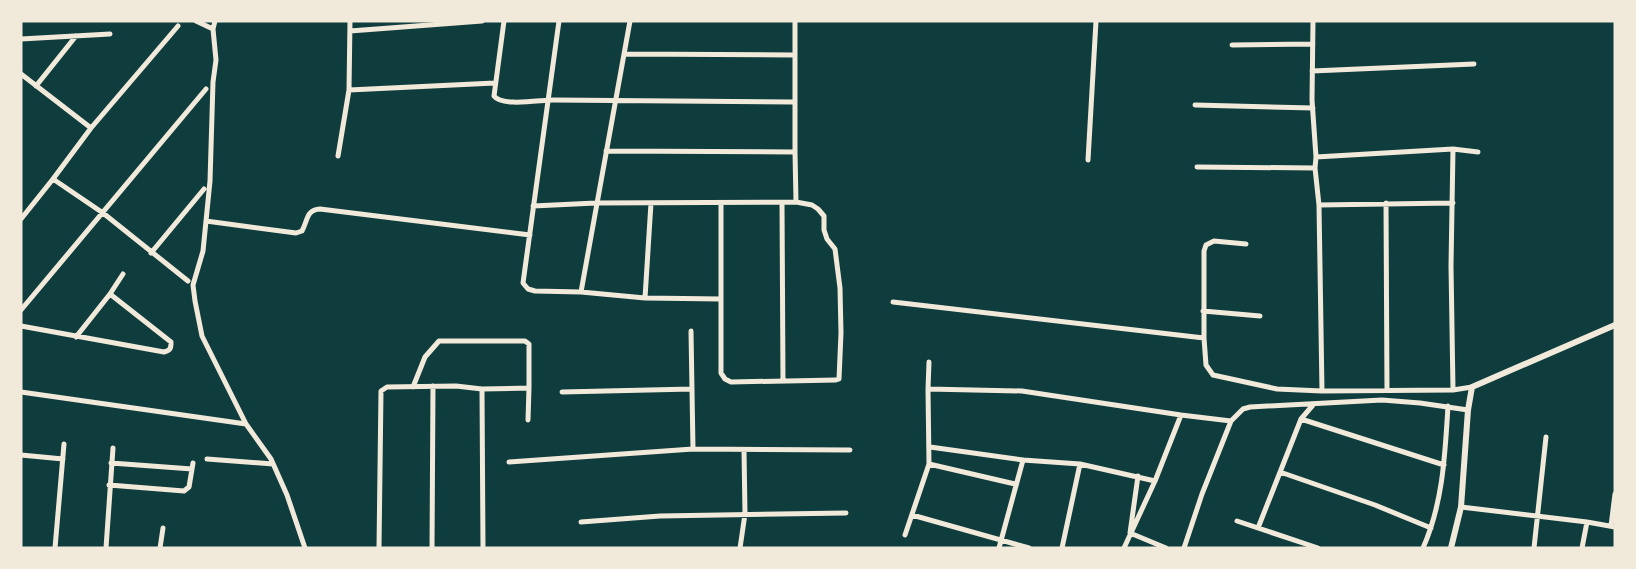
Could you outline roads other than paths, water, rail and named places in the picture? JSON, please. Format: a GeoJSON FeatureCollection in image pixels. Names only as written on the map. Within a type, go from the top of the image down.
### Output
{"type":"FeatureCollection","features":[{"type":"Feature","properties":{"kind":"street"},"geometry":{"type":"LineString","coordinates":[[196,21],[213,29]]}},
{"type":"Feature","properties":{"kind":"street"},"geometry":{"type":"LineString","coordinates":[[215,21],[213,29],[216,60],[212,82],[210,181],[203,251],[193,285],[195,301],[202,336],[246,424],[273,464],[287,494],[305,548]]}},
{"type":"Feature","properties":{"kind":"street"},"geometry":{"type":"LineString","coordinates":[[338,156],[349,90],[350,21]]}},
{"type":"Feature","properties":{"kind":"street"},"geometry":{"type":"LineString","coordinates":[[350,31],[482,21]]}},
{"type":"Feature","properties":{"kind":"street"},"geometry":{"type":"LineString","coordinates":[[504,21],[495,83],[494,96],[496,100],[505,102],[548,100],[794,102]]}},
{"type":"Feature","properties":{"kind":"street"},"geometry":{"type":"LineString","coordinates":[[559,21],[524,283],[528,289],[535,290],[645,298],[722,299]]}},
{"type":"Feature","properties":{"kind":"street"},"geometry":{"type":"LineString","coordinates":[[581,292],[630,21]]}},
{"type":"Feature","properties":{"kind":"street"},"geometry":{"type":"LineString","coordinates":[[795,21],[794,152],[796,202]]}},
{"type":"Feature","properties":{"kind":"street"},"geometry":{"type":"LineString","coordinates":[[1088,160],[1096,21]]}},
{"type":"Feature","properties":{"kind":"street"},"geometry":{"type":"LineString","coordinates":[[1313,21],[1312,71],[1315,168],[1319,205],[1322,391]]}},
{"type":"Feature","properties":{"kind":"street"},"geometry":{"type":"LineString","coordinates":[[21,219],[54,180],[91,128],[178,26]]}},
{"type":"Feature","properties":{"kind":"street"},"geometry":{"type":"LineString","coordinates":[[21,39],[110,34]]}},
{"type":"Feature","properties":{"kind":"street"},"geometry":{"type":"LineString","coordinates":[[36,86],[76,36]]}},
{"type":"Feature","properties":{"kind":"street"},"geometry":{"type":"LineString","coordinates":[[1232,45],[1313,44]]}},
{"type":"Feature","properties":{"kind":"street"},"geometry":{"type":"LineString","coordinates":[[625,54],[794,55]]}},
{"type":"Feature","properties":{"kind":"street"},"geometry":{"type":"LineString","coordinates":[[1312,71],[1474,64]]}},
{"type":"Feature","properties":{"kind":"street"},"geometry":{"type":"LineString","coordinates":[[21,74],[91,128]]}},
{"type":"Feature","properties":{"kind":"street"},"geometry":{"type":"LineString","coordinates":[[349,90],[495,83]]}},
{"type":"Feature","properties":{"kind":"street"},"geometry":{"type":"LineString","coordinates":[[21,310],[206,89]]}},
{"type":"Feature","properties":{"kind":"street"},"geometry":{"type":"LineString","coordinates":[[1195,104],[1313,108]]}},
{"type":"Feature","properties":{"kind":"street"},"geometry":{"type":"LineString","coordinates":[[1316,158],[1453,149],[1478,152]]}},
{"type":"Feature","properties":{"kind":"street"},"geometry":{"type":"LineString","coordinates":[[1453,149],[1451,266],[1453,390]]}},
{"type":"Feature","properties":{"kind":"street"},"geometry":{"type":"LineString","coordinates":[[606,150],[794,152]]}},
{"type":"Feature","properties":{"kind":"street"},"geometry":{"type":"LineString","coordinates":[[1197,167],[1315,168]]}},
{"type":"Feature","properties":{"kind":"street"},"geometry":{"type":"LineString","coordinates":[[54,180],[103,212],[151,253],[188,281]]}},
{"type":"Feature","properties":{"kind":"street"},"geometry":{"type":"LineString","coordinates":[[151,253],[204,190]]}},
{"type":"Feature","properties":{"kind":"street"},"geometry":{"type":"LineString","coordinates":[[533,206],[651,203],[782,204],[796,202],[812,205],[824,216],[824,230],[835,249],[840,297],[839,379],[731,382],[725,379],[721,373],[720,204]]}},
{"type":"Feature","properties":{"kind":"street"},"geometry":{"type":"LineString","coordinates":[[645,298],[651,203]]}},
{"type":"Feature","properties":{"kind":"street"},"geometry":{"type":"LineString","coordinates":[[1386,203],[1387,390]]}},
{"type":"Feature","properties":{"kind":"street"},"geometry":{"type":"LineString","coordinates":[[1319,205],[1453,203]]}},
{"type":"Feature","properties":{"kind":"street"},"geometry":{"type":"LineString","coordinates":[[782,204],[783,381]]}},
{"type":"Feature","properties":{"kind":"street"},"geometry":{"type":"LineString","coordinates":[[206,221],[296,233],[302,231],[309,212],[320,209],[530,235]]}},
{"type":"Feature","properties":{"kind":"street"},"geometry":{"type":"LineString","coordinates":[[1246,244],[1214,241],[1206,244],[1204,251],[1204,338],[1206,365],[1213,375],[1276,389],[1322,391],[1453,390],[1472,387],[1615,325]]}},
{"type":"Feature","properties":{"kind":"street"},"geometry":{"type":"LineString","coordinates":[[76,337],[110,294],[123,274]]}},
{"type":"Feature","properties":{"kind":"street"},"geometry":{"type":"LineString","coordinates":[[21,326],[164,352],[169,351],[171,342],[110,294]]}},
{"type":"Feature","properties":{"kind":"street"},"geometry":{"type":"LineString","coordinates":[[893,302],[1204,338]]}},
{"type":"Feature","properties":{"kind":"street"},"geometry":{"type":"LineString","coordinates":[[1204,311],[1260,316]]}},
{"type":"Feature","properties":{"kind":"street"},"geometry":{"type":"LineString","coordinates":[[691,331],[693,449]]}},
{"type":"Feature","properties":{"kind":"street"},"geometry":{"type":"LineString","coordinates":[[413,387],[425,358],[439,342],[525,341],[529,344],[528,420]]}},
{"type":"Feature","properties":{"kind":"street"},"geometry":{"type":"LineString","coordinates":[[905,535],[929,464],[929,362]]}},
{"type":"Feature","properties":{"kind":"street"},"geometry":{"type":"LineString","coordinates":[[432,548],[433,386]]}},
{"type":"Feature","properties":{"kind":"street"},"geometry":{"type":"LineString","coordinates":[[379,548],[382,390],[387,387],[433,386],[482,389],[529,388]]}},
{"type":"Feature","properties":{"kind":"street"},"geometry":{"type":"LineString","coordinates":[[1451,548],[1461,507],[1468,410],[1472,387]]}},
{"type":"Feature","properties":{"kind":"street"},"geometry":{"type":"LineString","coordinates":[[482,389],[483,548]]}},
{"type":"Feature","properties":{"kind":"street"},"geometry":{"type":"LineString","coordinates":[[562,392],[692,389]]}},
{"type":"Feature","properties":{"kind":"street"},"geometry":{"type":"LineString","coordinates":[[928,389],[1022,392],[1231,421]]}},
{"type":"Feature","properties":{"kind":"street"},"geometry":{"type":"LineString","coordinates":[[21,392],[246,424]]}},
{"type":"Feature","properties":{"kind":"street"},"geometry":{"type":"LineString","coordinates":[[1184,548],[1202,494],[1231,421],[1243,409],[1250,407],[1382,400],[1448,406],[1468,410]]}},
{"type":"Feature","properties":{"kind":"street"},"geometry":{"type":"LineString","coordinates":[[1258,528],[1301,419],[1313,405]]}},
{"type":"Feature","properties":{"kind":"street"},"geometry":{"type":"LineString","coordinates":[[1423,548],[1432,528],[1439,500],[1444,465],[1448,406]]}},
{"type":"Feature","properties":{"kind":"street"},"geometry":{"type":"LineString","coordinates":[[1124,548],[1155,481],[1182,415]]}},
{"type":"Feature","properties":{"kind":"street"},"geometry":{"type":"LineString","coordinates":[[1301,419],[1444,465]]}},
{"type":"Feature","properties":{"kind":"street"},"geometry":{"type":"LineString","coordinates":[[1534,548],[1546,437]]}},
{"type":"Feature","properties":{"kind":"street"},"geometry":{"type":"LineString","coordinates":[[55,548],[64,444]]}},
{"type":"Feature","properties":{"kind":"street"},"geometry":{"type":"LineString","coordinates":[[930,447],[1023,460],[1080,464],[1155,481]]}},
{"type":"Feature","properties":{"kind":"street"},"geometry":{"type":"LineString","coordinates":[[106,548],[113,448]]}},
{"type":"Feature","properties":{"kind":"street"},"geometry":{"type":"LineString","coordinates":[[509,462],[693,449],[850,450]]}},
{"type":"Feature","properties":{"kind":"street"},"geometry":{"type":"LineString","coordinates":[[740,548],[745,514],[744,450]]}},
{"type":"Feature","properties":{"kind":"street"},"geometry":{"type":"LineString","coordinates":[[21,455],[63,459]]}},
{"type":"Feature","properties":{"kind":"street"},"geometry":{"type":"LineString","coordinates":[[207,459],[273,464]]}},
{"type":"Feature","properties":{"kind":"street"},"geometry":{"type":"LineString","coordinates":[[999,548],[1023,460]]}},
{"type":"Feature","properties":{"kind":"street"},"geometry":{"type":"LineString","coordinates":[[109,485],[184,491],[188,488],[192,466],[111,463]]}},
{"type":"Feature","properties":{"kind":"street"},"geometry":{"type":"LineString","coordinates":[[929,464],[1015,484]]}},
{"type":"Feature","properties":{"kind":"street"},"geometry":{"type":"LineString","coordinates":[[1062,548],[1080,464]]}},
{"type":"Feature","properties":{"kind":"street"},"geometry":{"type":"LineString","coordinates":[[1280,472],[1375,505],[1432,528]]}},
{"type":"Feature","properties":{"kind":"street"},"geometry":{"type":"LineString","coordinates":[[1130,533],[1138,476]]}},
{"type":"Feature","properties":{"kind":"street"},"geometry":{"type":"LineString","coordinates":[[1461,507],[1587,522],[1613,527],[1615,494]]}},
{"type":"Feature","properties":{"kind":"street"},"geometry":{"type":"LineString","coordinates":[[581,522],[660,516],[846,513]]}},
{"type":"Feature","properties":{"kind":"street"},"geometry":{"type":"LineString","coordinates":[[912,515],[1029,548]]}},
{"type":"Feature","properties":{"kind":"street"},"geometry":{"type":"LineString","coordinates":[[1237,521],[1318,548]]}},
{"type":"Feature","properties":{"kind":"street"},"geometry":{"type":"LineString","coordinates":[[1582,548],[1587,522]]}},
{"type":"Feature","properties":{"kind":"street"},"geometry":{"type":"LineString","coordinates":[[160,548],[163,528]]}},
{"type":"Feature","properties":{"kind":"street"},"geometry":{"type":"LineString","coordinates":[[1130,533],[1166,548]]}}]}
